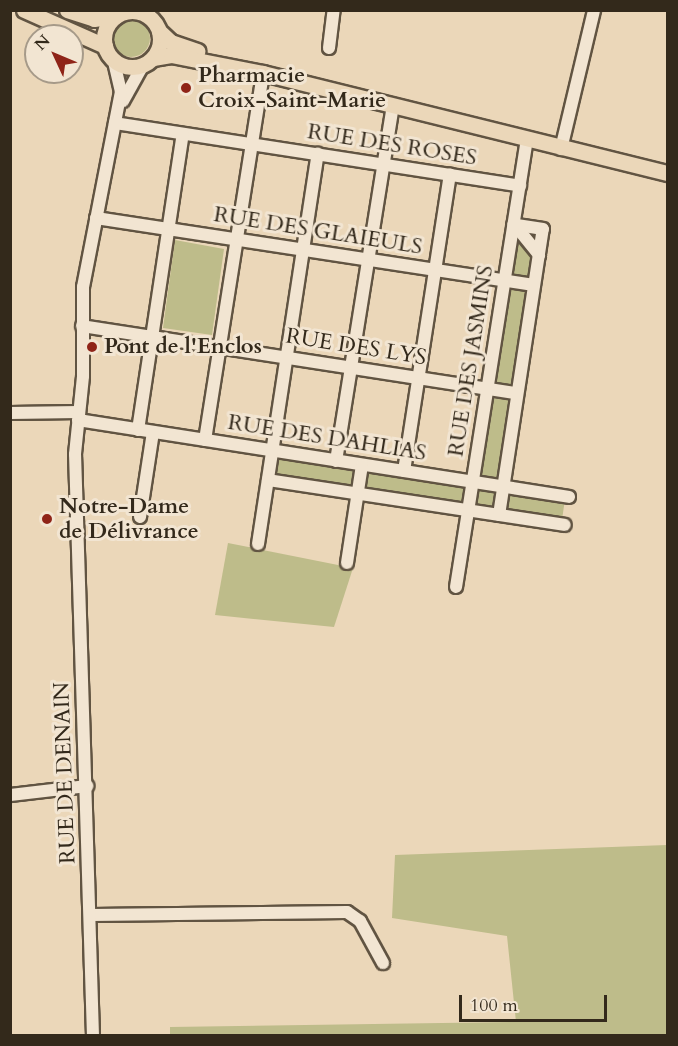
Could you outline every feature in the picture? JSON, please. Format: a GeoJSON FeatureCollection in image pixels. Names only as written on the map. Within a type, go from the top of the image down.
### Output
{"type":"FeatureCollection","features":[{"type":"Feature","properties":{"kind":"main road"},"geometry":{"type":"LineString","coordinates":[[24,10],[105,46]]}},
{"type":"Feature","properties":{"kind":"main road"},"geometry":{"type":"LineString","coordinates":[[67,10],[94,19],[136,11],[149,14],[159,31],[181,46],[263,73],[668,175]]}},
{"type":"Feature","properties":{"kind":"main road"},"geometry":{"type":"LineString","coordinates":[[120,13],[106,29],[105,46],[114,61],[148,61],[171,55],[263,73]]}},
{"type":"Feature","properties":{"kind":"main road"},"geometry":{"type":"LineString","coordinates":[[148,61],[159,31]]}},
{"type":"Feature","properties":{"kind":"street"},"geometry":{"type":"LineString","coordinates":[[328,48],[334,10]]}},
{"type":"Feature","properties":{"kind":"street"},"geometry":{"type":"LineString","coordinates":[[561,149],[594,10]]}},
{"type":"Feature","properties":{"kind":"street"},"geometry":{"type":"LineString","coordinates":[[114,61],[121,84],[116,120]]}},
{"type":"Feature","properties":{"kind":"street"},"geometry":{"type":"LineString","coordinates":[[116,120],[148,61]]}},
{"type":"Feature","properties":{"kind":"street"},"geometry":{"type":"LineString","coordinates":[[205,440],[263,73]]}},
{"type":"Feature","properties":{"kind":"street"},"geometry":{"type":"LineString","coordinates":[[336,460],[393,107]]}},
{"type":"Feature","properties":{"kind":"street","name":"RUE DES ROSES"},"geometry":{"type":"LineString","coordinates":[[116,120],[183,134],[520,186]]}},
{"type":"Feature","properties":{"kind":"street","name":"RUE DE DENAIN"},"geometry":{"type":"LineString","coordinates":[[93,1035],[92,915],[77,509],[79,416],[82,326],[96,218],[116,120]]}},
{"type":"Feature","properties":{"kind":"street"},"geometry":{"type":"LineString","coordinates":[[138,430],[183,134]]}},
{"type":"Feature","properties":{"kind":"street","name":"RUE DES JASMINS"},"geometry":{"type":"LineString","coordinates":[[456,587],[527,141]]}},
{"type":"Feature","properties":{"kind":"street"},"geometry":{"type":"LineString","coordinates":[[258,544],[305,251],[318,154]]}},
{"type":"Feature","properties":{"kind":"street"},"geometry":{"type":"LineString","coordinates":[[404,471],[450,175]]}},
{"type":"Feature","properties":{"kind":"street","name":"RUE DES GLAIEULS"},"geometry":{"type":"LineString","coordinates":[[96,218],[534,285]]}},
{"type":"Feature","properties":{"kind":"street"},"geometry":{"type":"LineString","coordinates":[[499,515],[543,229],[513,224]]}},
{"type":"Feature","properties":{"kind":"street"},"geometry":{"type":"LineString","coordinates":[[513,224],[539,255]]}},
{"type":"Feature","properties":{"kind":"street","name":"RUE DES LYS"},"geometry":{"type":"LineString","coordinates":[[82,326],[518,393]]}},
{"type":"Feature","properties":{"kind":"street","name":"RUE DES DAHLIAS"},"geometry":{"type":"LineString","coordinates":[[10,413],[79,416],[138,430],[569,497]]}},
{"type":"Feature","properties":{"kind":"street"},"geometry":{"type":"LineString","coordinates":[[140,517],[153,432]]}},
{"type":"Feature","properties":{"kind":"street"},"geometry":{"type":"LineString","coordinates":[[347,563],[362,465]]}},
{"type":"Feature","properties":{"kind":"street"},"geometry":{"type":"LineString","coordinates":[[268,480],[565,525]]}},
{"type":"Feature","properties":{"kind":"street"},"geometry":{"type":"LineString","coordinates":[[10,795],[87,786]]}},
{"type":"Feature","properties":{"kind":"street"},"geometry":{"type":"LineString","coordinates":[[92,915],[346,912],[360,921],[383,963]]}},
{"type":"Feature","properties":{"kind":"shaded area"},"geometry":{"type":"Polygon","coordinates":[[[131,19],[144,25],[150,38],[144,51],[131,57],[118,51],[112,38],[118,25],[131,19]]]}},
{"type":"Feature","properties":{"kind":"shaded area"},"geometry":{"type":"Polygon","coordinates":[[[516,229],[534,253],[529,278],[509,275],[516,229]]]}},
{"type":"Feature","properties":{"kind":"shaded area"},"geometry":{"type":"Polygon","coordinates":[[[175,240],[224,249],[212,335],[163,328],[175,240]]]}},
{"type":"Feature","properties":{"kind":"shaded area"},"geometry":{"type":"Polygon","coordinates":[[[510,288],[528,290],[512,386],[495,383],[510,288]]]}},
{"type":"Feature","properties":{"kind":"shaded area"},"geometry":{"type":"Polygon","coordinates":[[[493,398],[510,400],[497,481],[480,479],[493,398]]]}},
{"type":"Feature","properties":{"kind":"shaded area"},"geometry":{"type":"Polygon","coordinates":[[[277,456],[356,468],[353,488],[274,476],[277,456]]]}},
{"type":"Feature","properties":{"kind":"shaded area"},"geometry":{"type":"Polygon","coordinates":[[[367,471],[468,486],[465,505],[364,490],[367,471]]]}},
{"type":"Feature","properties":{"kind":"shaded area"},"geometry":{"type":"Polygon","coordinates":[[[485,487],[493,490],[496,498],[493,506],[485,509],[477,506],[474,498],[477,490],[485,487]]]}},
{"type":"Feature","properties":{"kind":"shaded area"},"geometry":{"type":"Polygon","coordinates":[[[506,492],[565,499],[562,520],[504,513],[506,492]]]}},
{"type":"Feature","properties":{"kind":"shaded area"},"geometry":{"type":"Polygon","coordinates":[[[228,543],[353,568],[334,627],[215,615],[228,543]]]}},
{"type":"Feature","properties":{"kind":"shaded area"},"geometry":{"type":"Polygon","coordinates":[[[667,845],[667,1035],[170,1035],[170,1027],[516,1022],[507,936],[392,918],[395,855],[667,845]]]}},
{"type":"Feature","properties":{"kind":"place","name":"Pharmacie Croix-Saint-Marie"},"geometry":{"type":"Point","coordinates":[186,88]}},
{"type":"Feature","properties":{"kind":"place","name":"Pont de l'Enclos"},"geometry":{"type":"Point","coordinates":[92,347]}},
{"type":"Feature","properties":{"kind":"place","name":"Notre-Dame de Délivrance"},"geometry":{"type":"Point","coordinates":[47,519]}}]}
